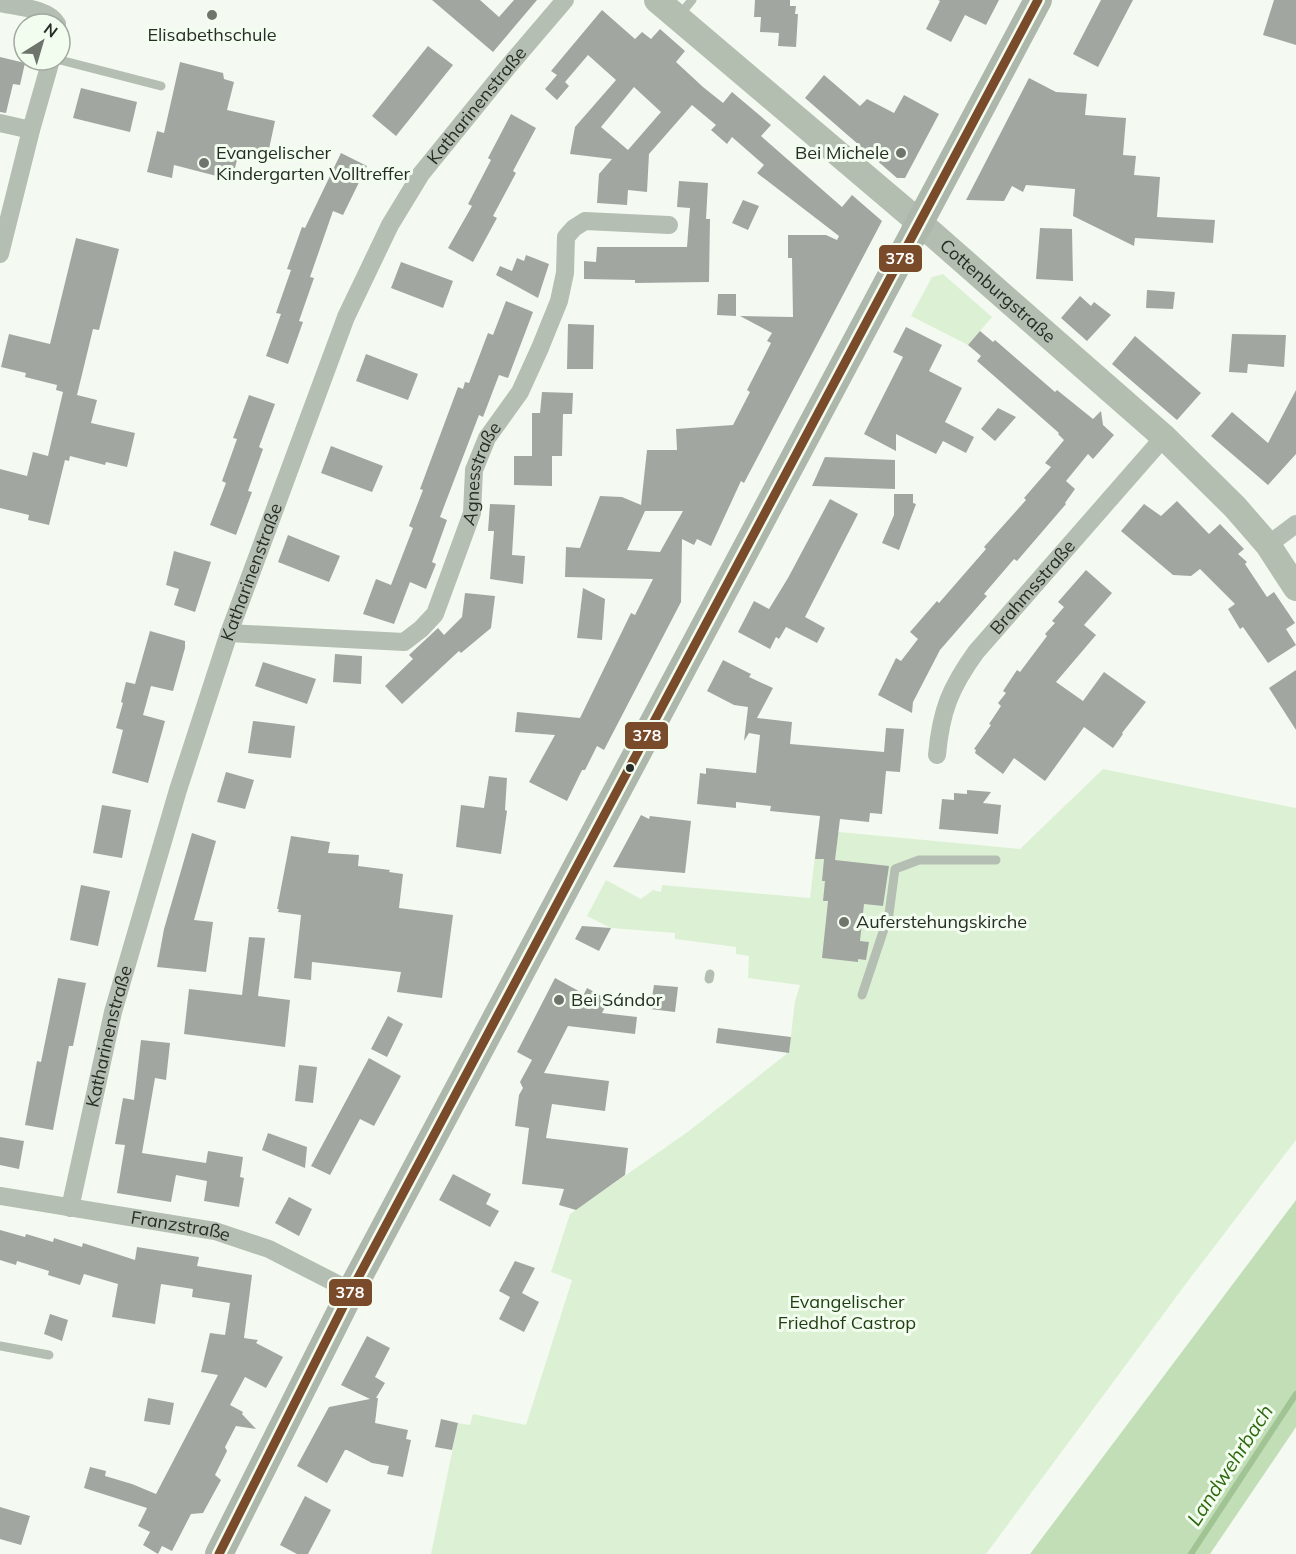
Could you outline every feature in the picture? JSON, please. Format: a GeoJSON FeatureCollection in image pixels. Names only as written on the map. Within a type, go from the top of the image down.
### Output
{"type":"FeatureCollection","features":[{"type":"Feature","properties":{"kind":"main road"},"geometry":{"type":"LineString","coordinates":[[219,1554],[351,1291],[1038,0]]}},
{"type":"Feature","properties":{"kind":"street","name":"Katharinenstraße"},"geometry":{"type":"LineString","coordinates":[[70,1208],[114,1012],[178,790],[229,633],[346,317],[390,225],[421,174],[565,0]]}},
{"type":"Feature","properties":{"kind":"street","name":"Cottenburgstraße"},"geometry":{"type":"LineString","coordinates":[[657,0],[685,9],[920,223],[1164,437],[1206,476],[1268,545],[1296,588]]}},
{"type":"Feature","properties":{"kind":"street"},"geometry":{"type":"LineString","coordinates":[[0,3],[29,12]]}},
{"type":"Feature","properties":{"kind":"street"},"geometry":{"type":"LineString","coordinates":[[0,254],[48,72]]}},
{"type":"Feature","properties":{"kind":"street"},"geometry":{"type":"LineString","coordinates":[[0,123],[31,130]]}},
{"type":"Feature","properties":{"kind":"street","name":"Agnesstraße"},"geometry":{"type":"LineString","coordinates":[[229,633],[404,642],[421,629],[435,614],[472,513],[474,470],[487,438],[520,392],[559,301],[565,273],[566,237],[585,221],[669,225]]}},
{"type":"Feature","properties":{"kind":"street","name":"Brahmsstraße"},"geometry":{"type":"LineString","coordinates":[[937,755],[940,724],[948,699],[964,669],[1164,437]]}},
{"type":"Feature","properties":{"kind":"street"},"geometry":{"type":"LineString","coordinates":[[1268,545],[1296,524]]}},
{"type":"Feature","properties":{"kind":"street","name":"Franzstraße"},"geometry":{"type":"LineString","coordinates":[[0,1196],[215,1231],[269,1249],[351,1291]]}},
{"type":"Feature","properties":{"kind":"lane"},"geometry":{"type":"LineString","coordinates":[[72,63],[160,86]]}},
{"type":"Feature","properties":{"kind":"lane"},"geometry":{"type":"LineString","coordinates":[[862,996],[889,914],[896,869],[919,860],[996,860]]}},
{"type":"Feature","properties":{"kind":"lane"},"geometry":{"type":"LineString","coordinates":[[0,1346],[49,1355]]}},
{"type":"Feature","properties":{"kind":"green space"},"geometry":{"type":"Polygon","coordinates":[[[943,274],[992,317],[968,345],[911,316],[932,277],[943,274]]]}},
{"type":"Feature","properties":{"kind":"green space","name":"Evangelischer Friedhof Castrop"},"geometry":{"type":"Polygon","coordinates":[[[1103,769],[1296,808],[1296,1140],[1185,1285],[986,1554],[431,1554],[458,1423],[470,1425],[473,1414],[526,1425],[572,1280],[551,1272],[570,1214],[689,1131],[789,1052],[795,1001],[800,985],[748,978],[749,956],[736,954],[736,947],[675,939],[675,933],[611,928],[587,916],[606,880],[641,899],[653,890],[661,892],[662,885],[810,898],[818,830],[1020,849],[1103,769]]]}},
{"type":"Feature","properties":{"kind":"green space"},"geometry":{"type":"Polygon","coordinates":[[[1296,1200],[1296,1427],[1210,1554],[1030,1554],[1296,1200]]]}},
{"type":"Feature","properties":{"kind":"building"},"geometry":{"type":"Polygon","coordinates":[[[432,0],[480,0],[499,17],[514,0],[537,0],[493,52],[432,0]]]}},
{"type":"Feature","properties":{"kind":"building"},"geometry":{"type":"Polygon","coordinates":[[[755,0],[790,0],[790,6],[796,6],[795,14],[798,14],[796,47],[778,46],[779,33],[760,32],[761,17],[754,17],[755,0]]]}},
{"type":"Feature","properties":{"kind":"building"},"geometry":{"type":"Polygon","coordinates":[[[938,0],[999,0],[986,25],[965,15],[951,42],[926,29],[940,1],[938,0]]]}},
{"type":"Feature","properties":{"kind":"building"},"geometry":{"type":"Polygon","coordinates":[[[1101,0],[1133,0],[1098,67],[1073,54],[1101,0]]]}},
{"type":"Feature","properties":{"kind":"building"},"geometry":{"type":"Polygon","coordinates":[[[1274,0],[1296,0],[1296,45],[1263,35],[1274,0]]]}},
{"type":"Feature","properties":{"kind":"building"},"geometry":{"type":"Polygon","coordinates":[[[602,10],[635,39],[642,32],[651,39],[660,29],[685,51],[676,62],[703,87],[723,103],[732,92],[771,125],[761,136],[842,207],[852,195],[882,221],[744,483],[741,481],[711,546],[697,539],[694,545],[682,539],[681,602],[604,750],[597,746],[567,801],[529,782],[555,735],[515,732],[517,712],[580,718],[631,613],[635,615],[653,579],[565,577],[566,547],[580,548],[600,496],[622,497],[641,505],[647,450],[677,450],[676,429],[733,425],[750,392],[747,390],[771,343],[767,341],[772,333],[740,316],[793,317],[792,258],[788,258],[788,235],[826,235],[837,240],[839,236],[757,173],[764,165],[732,137],[727,144],[711,130],[716,125],[692,105],[649,154],[647,192],[628,190],[627,205],[597,203],[599,174],[612,159],[570,154],[575,127],[616,80],[588,55],[565,82],[569,86],[557,100],[545,89],[557,75],[551,71],[602,10]],[[634,87],[601,127],[628,150],[661,112],[634,87]],[[645,511],[627,550],[660,552],[683,511],[645,511]]]}},
{"type":"Feature","properties":{"kind":"building"},"geometry":{"type":"Polygon","coordinates":[[[428,46],[453,65],[396,136],[372,116],[428,46]]]}},
{"type":"Feature","properties":{"kind":"building"},"geometry":{"type":"Polygon","coordinates":[[[0,57],[12,60],[12,72],[23,72],[20,85],[13,84],[6,113],[0,112],[0,57]]]}},
{"type":"Feature","properties":{"kind":"building"},"geometry":{"type":"Polygon","coordinates":[[[180,62],[223,73],[224,79],[234,82],[227,110],[275,121],[266,163],[238,156],[232,180],[174,165],[172,178],[147,172],[157,131],[164,133],[180,62]]]}},
{"type":"Feature","properties":{"kind":"building"},"geometry":{"type":"Polygon","coordinates":[[[824,75],[860,106],[867,99],[894,113],[904,95],[939,114],[905,178],[897,178],[805,98],[824,75]]]}},
{"type":"Feature","properties":{"kind":"building"},"geometry":{"type":"Polygon","coordinates":[[[1029,78],[1056,92],[1087,94],[1085,115],[1126,118],[1123,155],[1136,156],[1134,175],[1160,177],[1157,217],[1215,220],[1213,243],[1135,238],[1134,246],[1073,216],[1075,189],[1026,185],[1023,192],[1012,186],[1004,201],[966,200],[1029,78]]]}},
{"type":"Feature","properties":{"kind":"building"},"geometry":{"type":"Polygon","coordinates":[[[81,88],[137,102],[130,132],[73,118],[81,88]]]}},
{"type":"Feature","properties":{"kind":"building"},"geometry":{"type":"Polygon","coordinates":[[[511,114],[536,128],[493,216],[497,218],[473,262],[448,248],[472,206],[468,204],[511,114]]]}},
{"type":"Feature","properties":{"kind":"building"},"geometry":{"type":"Polygon","coordinates":[[[341,153],[367,166],[343,215],[333,211],[310,277],[314,278],[299,321],[303,322],[288,364],[266,356],[281,314],[276,313],[291,270],[287,269],[302,227],[305,228],[341,153]]]}},
{"type":"Feature","properties":{"kind":"building"},"geometry":{"type":"Polygon","coordinates":[[[679,181],[708,183],[706,219],[710,219],[709,282],[635,283],[635,280],[584,279],[584,261],[596,262],[597,247],[687,247],[690,208],[677,207],[679,181]]]}},
{"type":"Feature","properties":{"kind":"building"},"geometry":{"type":"Polygon","coordinates":[[[743,200],[759,206],[748,230],[732,223],[743,200]]]}},
{"type":"Feature","properties":{"kind":"building"},"geometry":{"type":"Polygon","coordinates":[[[1040,228],[1072,229],[1073,281],[1036,279],[1040,228]]]}},
{"type":"Feature","properties":{"kind":"building"},"geometry":{"type":"Polygon","coordinates":[[[76,238],[119,249],[99,330],[93,329],[77,395],[97,400],[91,423],[135,433],[127,467],[106,462],[105,465],[70,456],[69,461],[65,460],[49,525],[28,520],[29,515],[0,508],[0,469],[27,476],[33,452],[48,456],[63,392],[56,390],[57,385],[25,377],[26,373],[1,367],[9,334],[50,344],[76,238]]]}},
{"type":"Feature","properties":{"kind":"building"},"geometry":{"type":"Polygon","coordinates":[[[526,255],[549,264],[538,298],[496,275],[500,266],[512,271],[517,258],[524,261],[526,255]]]}},
{"type":"Feature","properties":{"kind":"building"},"geometry":{"type":"Polygon","coordinates":[[[401,262],[453,281],[443,308],[391,288],[401,262]]]}},
{"type":"Feature","properties":{"kind":"building"},"geometry":{"type":"Polygon","coordinates":[[[1147,290],[1175,292],[1173,309],[1146,308],[1147,290]]]}},
{"type":"Feature","properties":{"kind":"building"},"geometry":{"type":"Polygon","coordinates":[[[718,294],[736,294],[736,316],[717,315],[718,294]]]}},
{"type":"Feature","properties":{"kind":"building"},"geometry":{"type":"Polygon","coordinates":[[[1080,296],[1091,306],[1094,302],[1111,315],[1087,341],[1061,318],[1080,296]]]}},
{"type":"Feature","properties":{"kind":"building"},"geometry":{"type":"Polygon","coordinates":[[[506,301],[533,312],[508,378],[499,375],[483,417],[479,415],[440,517],[447,520],[432,562],[436,564],[426,589],[410,582],[394,624],[363,614],[376,579],[391,585],[413,528],[409,526],[423,490],[420,489],[458,387],[463,389],[465,382],[469,383],[488,333],[493,335],[506,301]]]}},
{"type":"Feature","properties":{"kind":"building"},"geometry":{"type":"Polygon","coordinates":[[[568,324],[594,325],[593,369],[567,369],[568,324]]]}},
{"type":"Feature","properties":{"kind":"building"},"geometry":{"type":"Polygon","coordinates":[[[906,327],[942,345],[929,371],[962,388],[945,422],[974,437],[966,453],[943,441],[936,454],[896,434],[896,451],[864,434],[903,357],[893,352],[906,327]]]}},
{"type":"Feature","properties":{"kind":"building"},"geometry":{"type":"Polygon","coordinates":[[[980,331],[993,342],[995,340],[1055,392],[1057,390],[1093,419],[1101,411],[1103,425],[1114,435],[1093,459],[1088,454],[1066,481],[1075,489],[1066,504],[1017,561],[1014,559],[984,594],[987,596],[940,650],[913,702],[912,713],[878,695],[896,658],[901,661],[918,639],[910,632],[937,601],[939,603],[1026,500],[1024,498],[1051,467],[1045,463],[1064,440],[1059,433],[977,361],[981,356],[968,345],[980,331]]]}},
{"type":"Feature","properties":{"kind":"building"},"geometry":{"type":"Polygon","coordinates":[[[1232,334],[1286,335],[1284,367],[1248,364],[1247,373],[1229,372],[1232,334]]]}},
{"type":"Feature","properties":{"kind":"building"},"geometry":{"type":"Polygon","coordinates":[[[1135,336],[1201,393],[1177,420],[1112,364],[1135,336]]]}},
{"type":"Feature","properties":{"kind":"building"},"geometry":{"type":"Polygon","coordinates":[[[366,354],[418,374],[408,400],[356,381],[366,354]]]}},
{"type":"Feature","properties":{"kind":"building"},"geometry":{"type":"Polygon","coordinates":[[[1296,390],[1296,454],[1268,485],[1211,436],[1232,412],[1268,443],[1296,390]]]}},
{"type":"Feature","properties":{"kind":"building"},"geometry":{"type":"Polygon","coordinates":[[[542,392],[573,393],[572,414],[563,414],[562,456],[552,456],[552,486],[514,485],[514,456],[532,456],[532,413],[540,413],[542,392]]]}},
{"type":"Feature","properties":{"kind":"building"},"geometry":{"type":"Polygon","coordinates":[[[249,395],[275,404],[259,447],[263,449],[248,491],[252,492],[236,535],[210,525],[226,483],[222,481],[237,439],[233,438],[249,395]]]}},
{"type":"Feature","properties":{"kind":"building"},"geometry":{"type":"Polygon","coordinates":[[[998,408],[1016,417],[995,441],[981,429],[998,408]]]}},
{"type":"Feature","properties":{"kind":"building"},"geometry":{"type":"Polygon","coordinates":[[[331,446],[383,466],[372,492],[321,473],[331,446]]]}},
{"type":"Feature","properties":{"kind":"building"},"geometry":{"type":"Polygon","coordinates":[[[825,457],[895,460],[895,489],[812,486],[825,457]]]}},
{"type":"Feature","properties":{"kind":"building"},"geometry":{"type":"Polygon","coordinates":[[[894,494],[913,494],[913,503],[916,504],[899,550],[882,543],[894,515],[894,494]]]}},
{"type":"Feature","properties":{"kind":"building"},"geometry":{"type":"Polygon","coordinates":[[[830,499],[858,514],[805,617],[825,628],[817,643],[786,627],[779,639],[776,637],[770,649],[738,632],[754,601],[769,609],[830,499]]]}},
{"type":"Feature","properties":{"kind":"building"},"geometry":{"type":"Polygon","coordinates":[[[1177,501],[1209,534],[1220,524],[1244,549],[1238,554],[1247,562],[1245,564],[1267,597],[1274,592],[1295,623],[1286,629],[1296,645],[1268,663],[1243,627],[1240,629],[1228,609],[1235,604],[1200,569],[1191,576],[1173,575],[1121,531],[1144,504],[1161,516],[1177,501]]]}},
{"type":"Feature","properties":{"kind":"building"},"geometry":{"type":"Polygon","coordinates":[[[490,504],[515,505],[512,555],[525,556],[523,584],[490,579],[494,531],[488,531],[490,504]]]}},
{"type":"Feature","properties":{"kind":"building"},"geometry":{"type":"Polygon","coordinates":[[[288,535],[340,556],[329,582],[278,562],[288,535]]]}},
{"type":"Feature","properties":{"kind":"building"},"geometry":{"type":"Polygon","coordinates":[[[174,551],[211,562],[195,612],[174,605],[179,589],[166,585],[174,551]]]}},
{"type":"Feature","properties":{"kind":"building"},"geometry":{"type":"Polygon","coordinates":[[[1086,570],[1112,593],[1084,625],[1096,635],[1056,682],[1083,701],[1104,672],[1146,702],[1113,748],[1084,727],[1045,781],[1014,758],[1003,774],[975,753],[974,749],[1001,706],[998,703],[1006,693],[1003,691],[1017,670],[1020,672],[1055,623],[1052,621],[1064,607],[1058,602],[1086,570]]]}},
{"type":"Feature","properties":{"kind":"building"},"geometry":{"type":"Polygon","coordinates":[[[583,588],[605,599],[602,640],[577,638],[583,588]]]}},
{"type":"Feature","properties":{"kind":"building"},"geometry":{"type":"Polygon","coordinates":[[[465,593],[495,596],[491,628],[461,653],[459,651],[402,704],[385,686],[413,659],[409,655],[438,628],[444,635],[462,617],[465,593]]]}},
{"type":"Feature","properties":{"kind":"building"},"geometry":{"type":"Polygon","coordinates":[[[150,631],[185,641],[185,648],[173,691],[151,686],[143,715],[165,721],[148,783],[112,773],[123,730],[116,728],[126,682],[135,684],[150,631]]]}},
{"type":"Feature","properties":{"kind":"building"},"geometry":{"type":"Polygon","coordinates":[[[335,654],[362,656],[361,684],[333,682],[335,654]]]}},
{"type":"Feature","properties":{"kind":"building"},"geometry":{"type":"Polygon","coordinates":[[[723,660],[751,674],[749,677],[773,688],[757,718],[792,722],[790,744],[884,752],[886,728],[904,729],[900,772],[886,771],[882,814],[870,813],[869,822],[840,819],[835,860],[889,866],[883,906],[864,904],[860,941],[869,942],[866,960],[858,959],[858,962],[822,958],[828,901],[823,901],[824,859],[815,859],[820,816],[770,811],[771,806],[736,802],[736,808],[697,804],[700,773],[706,774],[706,768],[756,773],[760,735],[749,733],[744,741],[748,707],[734,705],[707,691],[723,660]]]}},
{"type":"Feature","properties":{"kind":"building"},"geometry":{"type":"Polygon","coordinates":[[[263,662],[316,679],[307,704],[255,686],[263,662]]]}},
{"type":"Feature","properties":{"kind":"building"},"geometry":{"type":"Polygon","coordinates":[[[1296,670],[1296,730],[1269,688],[1296,670]]]}},
{"type":"Feature","properties":{"kind":"building"},"geometry":{"type":"Polygon","coordinates":[[[253,721],[295,726],[291,758],[248,753],[253,721]]]}},
{"type":"Feature","properties":{"kind":"building"},"geometry":{"type":"Polygon","coordinates":[[[226,772],[254,780],[245,809],[217,802],[226,772]]]}},
{"type":"Feature","properties":{"kind":"building"},"geometry":{"type":"Polygon","coordinates":[[[489,776],[507,778],[505,810],[507,811],[501,854],[456,847],[461,805],[484,808],[489,776]]]}},
{"type":"Feature","properties":{"kind":"building"},"geometry":{"type":"Polygon","coordinates":[[[967,790],[991,792],[983,803],[1001,805],[998,834],[939,829],[942,799],[954,800],[954,793],[967,794],[967,790]]]}},
{"type":"Feature","properties":{"kind":"building"},"geometry":{"type":"Polygon","coordinates":[[[102,805],[131,810],[122,858],[93,853],[102,805]]]}},
{"type":"Feature","properties":{"kind":"building"},"geometry":{"type":"Polygon","coordinates":[[[641,815],[649,819],[650,816],[691,821],[685,873],[613,867],[641,815]]]}},
{"type":"Feature","properties":{"kind":"building"},"geometry":{"type":"Polygon","coordinates":[[[192,833],[216,841],[194,920],[213,922],[206,972],[157,967],[164,929],[192,833]]]}},
{"type":"Feature","properties":{"kind":"building"},"geometry":{"type":"Polygon","coordinates":[[[291,836],[330,842],[328,853],[359,855],[358,866],[403,874],[399,908],[453,915],[442,998],[397,992],[401,972],[312,962],[311,980],[294,978],[301,915],[278,912],[279,909],[277,909],[291,836]]]}},
{"type":"Feature","properties":{"kind":"building"},"geometry":{"type":"Polygon","coordinates":[[[81,885],[110,891],[98,946],[70,940],[81,885]]]}},
{"type":"Feature","properties":{"kind":"building"},"geometry":{"type":"Polygon","coordinates":[[[582,926],[611,928],[599,951],[575,939],[582,926]]]}},
{"type":"Feature","properties":{"kind":"building"},"geometry":{"type":"Polygon","coordinates":[[[249,937],[265,938],[258,996],[290,1000],[285,1047],[184,1034],[189,989],[242,995],[249,937]]]}},
{"type":"Feature","properties":{"kind":"building"},"geometry":{"type":"Polygon","coordinates":[[[58,978],[86,983],[73,1046],[69,1046],[53,1130],[25,1125],[37,1061],[41,1062],[58,978]]]}},
{"type":"Feature","properties":{"kind":"building"},"geometry":{"type":"Polygon","coordinates":[[[555,978],[584,994],[587,988],[609,1000],[602,1013],[637,1017],[635,1034],[568,1026],[544,1073],[609,1081],[605,1111],[552,1104],[546,1138],[628,1148],[625,1175],[576,1210],[559,1205],[564,1189],[522,1184],[529,1128],[515,1126],[519,1095],[523,1088],[520,1082],[532,1060],[517,1052],[555,978]]]}},
{"type":"Feature","properties":{"kind":"building"},"geometry":{"type":"Polygon","coordinates":[[[654,985],[678,987],[675,1012],[650,1009],[654,985]]]}},
{"type":"Feature","properties":{"kind":"building"},"geometry":{"type":"Polygon","coordinates":[[[388,1016],[403,1024],[387,1057],[371,1049],[388,1016]]]}},
{"type":"Feature","properties":{"kind":"building"},"geometry":{"type":"Polygon","coordinates":[[[718,1028],[791,1037],[789,1053],[716,1043],[718,1028]]]}},
{"type":"Feature","properties":{"kind":"building"},"geometry":{"type":"Polygon","coordinates":[[[141,1040],[170,1043],[166,1080],[155,1078],[142,1153],[206,1163],[208,1151],[243,1157],[240,1177],[244,1178],[239,1207],[204,1201],[207,1181],[176,1175],[171,1202],[117,1193],[125,1145],[115,1144],[123,1098],[134,1100],[141,1040]]]}},
{"type":"Feature","properties":{"kind":"building"},"geometry":{"type":"Polygon","coordinates":[[[369,1058],[401,1076],[374,1126],[360,1119],[330,1175],[311,1166],[369,1058]]]}},
{"type":"Feature","properties":{"kind":"building"},"geometry":{"type":"Polygon","coordinates":[[[299,1065],[317,1067],[313,1103],[295,1101],[299,1065]]]}},
{"type":"Feature","properties":{"kind":"building"},"geometry":{"type":"Polygon","coordinates":[[[268,1133],[307,1147],[305,1168],[262,1150],[268,1133]]]}},
{"type":"Feature","properties":{"kind":"building"},"geometry":{"type":"Polygon","coordinates":[[[0,1137],[24,1141],[19,1169],[0,1165],[0,1137]]]}},
{"type":"Feature","properties":{"kind":"building"},"geometry":{"type":"Polygon","coordinates":[[[453,1174],[491,1194],[486,1204],[499,1211],[490,1227],[439,1200],[453,1174]]]}},
{"type":"Feature","properties":{"kind":"building"},"geometry":{"type":"Polygon","coordinates":[[[289,1197],[312,1209],[299,1236],[275,1223],[289,1197]]]}},
{"type":"Feature","properties":{"kind":"building"},"geometry":{"type":"Polygon","coordinates":[[[0,1230],[25,1237],[26,1234],[53,1242],[54,1238],[82,1247],[83,1243],[135,1260],[137,1247],[199,1257],[197,1266],[252,1275],[244,1338],[258,1340],[256,1343],[283,1357],[266,1388],[245,1377],[230,1405],[243,1412],[242,1414],[256,1429],[236,1426],[225,1447],[227,1451],[215,1475],[221,1480],[203,1513],[191,1514],[172,1551],[162,1546],[158,1554],[143,1545],[150,1532],[138,1526],[147,1508],[84,1488],[90,1467],[106,1471],[105,1476],[156,1494],[218,1375],[201,1372],[210,1333],[225,1335],[230,1303],[192,1297],[193,1289],[161,1284],[155,1324],[112,1317],[118,1284],[84,1274],[80,1285],[48,1275],[49,1271],[17,1261],[16,1265],[0,1260],[0,1230]]]}},
{"type":"Feature","properties":{"kind":"building"},"geometry":{"type":"Polygon","coordinates":[[[515,1261],[535,1268],[522,1293],[539,1302],[524,1332],[499,1319],[510,1297],[499,1291],[515,1261]]]}},
{"type":"Feature","properties":{"kind":"building"},"geometry":{"type":"Polygon","coordinates":[[[50,1314],[68,1320],[62,1341],[44,1334],[50,1314]]]}},
{"type":"Feature","properties":{"kind":"building"},"geometry":{"type":"Polygon","coordinates":[[[367,1336],[390,1348],[375,1377],[385,1383],[376,1398],[378,1398],[375,1423],[408,1430],[406,1439],[411,1440],[403,1477],[387,1474],[389,1466],[372,1463],[345,1450],[327,1483],[297,1466],[329,1407],[370,1399],[341,1385],[367,1336]]]}},
{"type":"Feature","properties":{"kind":"building"},"geometry":{"type":"Polygon","coordinates":[[[148,1398],[174,1403],[170,1425],[144,1421],[148,1398]]]}},
{"type":"Feature","properties":{"kind":"building"},"geometry":{"type":"Polygon","coordinates":[[[441,1419],[458,1423],[452,1450],[435,1447],[441,1419]]]}},
{"type":"Feature","properties":{"kind":"building"},"geometry":{"type":"Polygon","coordinates":[[[305,1496],[331,1510],[308,1554],[297,1554],[280,1545],[305,1496]]]}},
{"type":"Feature","properties":{"kind":"building"},"geometry":{"type":"Polygon","coordinates":[[[0,1507],[30,1516],[21,1545],[0,1539],[0,1507]]]}},
{"type":"Feature","properties":{"kind":"waterway","name":"Landwehrbach"},"geometry":{"type":"LineString","coordinates":[[1191,1554],[1296,1394]]}},
{"type":"Feature","properties":{"kind":"transit line","name":"378"},"geometry":{"type":"LineString","coordinates":[[219,1554],[351,1291],[1038,0]]}},
{"type":"Feature","properties":{"kind":"place","name":"Elisabethschule"},"geometry":{"type":"Point","coordinates":[212,15]}},
{"type":"Feature","properties":{"kind":"place","name":"Bei Michele"},"geometry":{"type":"Point","coordinates":[901,153]}},
{"type":"Feature","properties":{"kind":"place","name":"Evangelischer Kindergarten Volltreffer"},"geometry":{"type":"Point","coordinates":[204,163]}},
{"type":"Feature","properties":{"kind":"place","name":"Auferstehungskirche"},"geometry":{"type":"Point","coordinates":[844,922]}},
{"type":"Feature","properties":{"kind":"place","name":"Bei Sándor"},"geometry":{"type":"Point","coordinates":[559,1000]}}]}
